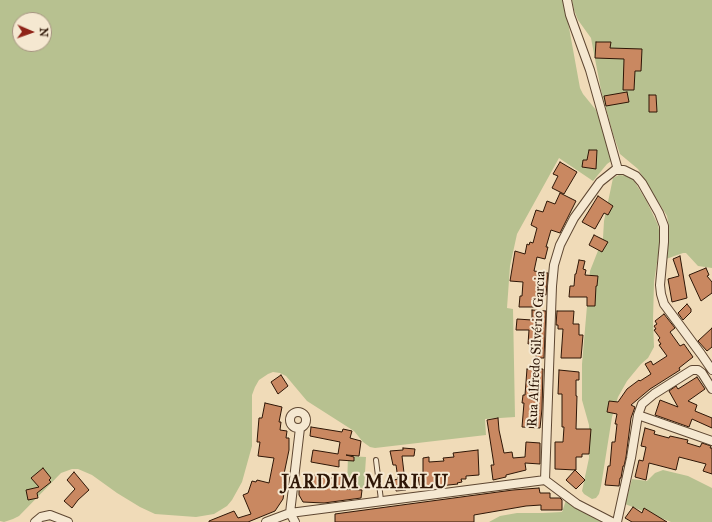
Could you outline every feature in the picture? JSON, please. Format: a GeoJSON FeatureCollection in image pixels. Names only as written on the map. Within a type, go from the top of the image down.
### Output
{"type":"FeatureCollection","features":[{"type":"Feature","properties":{"kind":"street"},"geometry":{"type":"LineString","coordinates":[[567,0],[570,15],[590,70],[618,170],[627,170],[636,176],[662,220],[664,235],[660,278],[662,299],[666,309],[697,348],[712,370]]}},
{"type":"Feature","properties":{"kind":"street","name":"Rua Alfredo Silvério Garcia"},"geometry":{"type":"LineString","coordinates":[[544,480],[552,286],[555,260],[560,246],[572,223],[594,188],[607,175],[618,170]]}},
{"type":"Feature","properties":{"kind":"street"},"geometry":{"type":"LineString","coordinates":[[617,522],[631,458],[640,406],[644,401],[690,370],[700,372],[712,389]]}},
{"type":"Feature","properties":{"kind":"street"},"geometry":{"type":"LineString","coordinates":[[638,415],[712,442]]}},
{"type":"Feature","properties":{"kind":"street"},"geometry":{"type":"LineString","coordinates":[[295,522],[290,513],[300,428]]}},
{"type":"Feature","properties":{"kind":"street"},"geometry":{"type":"LineString","coordinates":[[266,522],[290,513],[544,480],[577,504],[612,522]]}},
{"type":"Feature","properties":{"kind":"street"},"geometry":{"type":"LineString","coordinates":[[35,522],[41,516],[50,515],[68,522]]}},
{"type":"Feature","properties":{"kind":"lane"},"geometry":{"type":"LineString","coordinates":[[376,460],[381,500]]}},
{"type":"Feature","properties":{"kind":"green space"},"geometry":{"type":"Polygon","coordinates":[[[0,0],[564,0],[580,88],[596,110],[614,159],[607,164],[593,181],[559,158],[517,234],[510,266],[507,308],[513,309],[515,417],[485,419],[486,435],[375,448],[370,447],[363,442],[354,431],[307,401],[286,376],[273,372],[259,380],[252,395],[252,446],[242,482],[227,506],[214,514],[196,517],[155,514],[117,493],[92,475],[78,469],[72,469],[61,473],[19,516],[4,522],[0,521],[0,0]]]}},
{"type":"Feature","properties":{"kind":"green space"},"geometry":{"type":"Polygon","coordinates":[[[572,0],[712,0],[712,268],[698,266],[686,253],[666,259],[669,227],[667,216],[638,169],[620,154],[601,90],[591,38],[578,20],[572,0]]]}},
{"type":"Feature","properties":{"kind":"green space"},"geometry":{"type":"Polygon","coordinates":[[[619,175],[629,176],[633,179],[647,202],[658,225],[659,249],[654,282],[654,347],[648,358],[627,381],[618,397],[612,417],[599,494],[596,498],[592,499],[582,491],[589,458],[589,425],[582,400],[582,364],[590,271],[603,238],[604,221],[613,178],[619,175]]]}},
{"type":"Feature","properties":{"kind":"green space"},"geometry":{"type":"Polygon","coordinates":[[[348,456],[366,457],[364,488],[347,487],[348,456]]]}},
{"type":"Feature","properties":{"kind":"green space"},"geometry":{"type":"Polygon","coordinates":[[[663,470],[688,476],[712,488],[712,522],[671,522],[625,504],[632,479],[647,481],[655,473],[663,470]]]}},
{"type":"Feature","properties":{"kind":"green space"},"geometry":{"type":"Polygon","coordinates":[[[566,500],[604,522],[489,522],[500,516],[517,513],[562,512],[566,500]]]}},
{"type":"Feature","properties":{"kind":"building"},"geometry":{"type":"Polygon","coordinates":[[[596,42],[611,42],[610,48],[642,49],[641,71],[635,71],[634,90],[623,90],[624,59],[595,58],[596,42]]]}},
{"type":"Feature","properties":{"kind":"building"},"geometry":{"type":"Polygon","coordinates":[[[627,92],[629,102],[606,106],[604,96],[627,92]]]}},
{"type":"Feature","properties":{"kind":"building"},"geometry":{"type":"Polygon","coordinates":[[[649,95],[656,95],[657,112],[649,112],[649,95]]]}},
{"type":"Feature","properties":{"kind":"building"},"geometry":{"type":"Polygon","coordinates":[[[589,150],[597,150],[596,169],[582,167],[583,160],[587,160],[589,150]]]}},
{"type":"Feature","properties":{"kind":"building"},"geometry":{"type":"Polygon","coordinates":[[[560,162],[577,172],[564,194],[552,188],[558,176],[553,174],[560,162]]]}},
{"type":"Feature","properties":{"kind":"building"},"geometry":{"type":"Polygon","coordinates":[[[560,193],[576,201],[560,233],[551,230],[546,247],[548,247],[545,259],[537,257],[534,271],[548,273],[546,295],[536,294],[536,307],[519,307],[520,296],[522,296],[523,282],[510,281],[515,251],[525,254],[527,244],[529,245],[530,242],[533,243],[537,228],[531,225],[536,210],[543,212],[547,201],[555,204],[560,193]]]}},
{"type":"Feature","properties":{"kind":"building"},"geometry":{"type":"Polygon","coordinates":[[[598,196],[613,206],[608,215],[604,213],[595,229],[582,222],[598,196]]]}},
{"type":"Feature","properties":{"kind":"building"},"geometry":{"type":"Polygon","coordinates":[[[594,235],[608,242],[602,252],[589,245],[594,235]]]}},
{"type":"Feature","properties":{"kind":"building"},"geometry":{"type":"Polygon","coordinates":[[[680,256],[687,298],[672,302],[668,279],[679,276],[673,259],[680,256]]]}},
{"type":"Feature","properties":{"kind":"building"},"geometry":{"type":"Polygon","coordinates":[[[579,260],[585,261],[583,269],[586,270],[585,275],[598,276],[595,306],[587,306],[587,297],[569,297],[570,286],[574,286],[575,274],[579,260]]]}},
{"type":"Feature","properties":{"kind":"building"},"geometry":{"type":"Polygon","coordinates":[[[706,268],[709,275],[707,276],[712,282],[712,293],[701,301],[689,275],[706,268]]]}},
{"type":"Feature","properties":{"kind":"building"},"geometry":{"type":"Polygon","coordinates":[[[687,304],[691,309],[691,312],[683,320],[678,313],[687,304]]]}},
{"type":"Feature","properties":{"kind":"building"},"geometry":{"type":"Polygon","coordinates":[[[532,310],[546,311],[544,358],[536,358],[537,345],[528,344],[529,330],[516,330],[517,319],[532,320],[532,310]]]}},
{"type":"Feature","properties":{"kind":"building"},"geometry":{"type":"Polygon","coordinates":[[[557,311],[574,311],[573,324],[579,324],[579,335],[583,335],[581,358],[561,358],[563,329],[558,329],[558,325],[556,325],[557,311]]]}},
{"type":"Feature","properties":{"kind":"building"},"geometry":{"type":"Polygon","coordinates":[[[664,314],[675,328],[670,332],[680,346],[684,344],[693,357],[679,368],[680,370],[650,389],[631,405],[635,407],[631,418],[626,457],[619,486],[605,485],[608,466],[610,466],[612,442],[615,442],[617,424],[615,424],[617,414],[607,412],[609,401],[618,402],[627,389],[639,380],[640,381],[651,374],[645,364],[651,361],[653,365],[667,356],[659,345],[661,344],[658,340],[660,338],[654,330],[656,329],[654,326],[657,324],[655,321],[664,314]]]}},
{"type":"Feature","properties":{"kind":"building"},"geometry":{"type":"Polygon","coordinates":[[[712,328],[712,347],[707,351],[698,341],[712,328]]]}},
{"type":"Feature","properties":{"kind":"building"},"geometry":{"type":"Polygon","coordinates":[[[527,369],[543,369],[540,428],[522,427],[524,403],[522,403],[523,395],[525,395],[527,369]]]}},
{"type":"Feature","properties":{"kind":"building"},"geometry":{"type":"Polygon","coordinates":[[[559,370],[579,372],[579,380],[576,380],[576,429],[591,429],[589,454],[582,454],[582,457],[576,457],[576,470],[555,469],[555,442],[563,442],[564,427],[562,427],[562,394],[558,394],[559,370]]]}},
{"type":"Feature","properties":{"kind":"building"},"geometry":{"type":"Polygon","coordinates":[[[281,375],[288,386],[278,394],[271,382],[281,375]]]}},
{"type":"Feature","properties":{"kind":"building"},"geometry":{"type":"Polygon","coordinates":[[[697,377],[705,389],[688,401],[697,405],[695,411],[712,418],[712,428],[692,419],[689,427],[655,415],[660,400],[678,407],[669,391],[676,386],[678,389],[697,377]]]}},
{"type":"Feature","properties":{"kind":"building"},"geometry":{"type":"Polygon","coordinates":[[[265,403],[282,407],[279,422],[281,422],[280,430],[287,431],[286,438],[289,438],[289,450],[284,474],[287,475],[283,499],[275,511],[248,522],[209,522],[234,511],[238,518],[251,514],[243,495],[248,493],[252,481],[256,482],[257,480],[269,483],[274,458],[258,456],[260,442],[257,442],[259,418],[262,418],[265,403]]]}},
{"type":"Feature","properties":{"kind":"building"},"geometry":{"type":"Polygon","coordinates":[[[498,418],[504,453],[512,452],[513,458],[525,457],[526,442],[540,443],[540,464],[525,463],[526,470],[493,480],[491,465],[494,465],[487,420],[498,418]]]}},
{"type":"Feature","properties":{"kind":"building"},"geometry":{"type":"Polygon","coordinates":[[[311,427],[342,432],[343,429],[352,431],[350,438],[361,441],[359,456],[346,455],[354,457],[354,461],[339,460],[339,467],[311,462],[313,450],[338,454],[340,442],[310,436],[311,427]]]}},
{"type":"Feature","properties":{"kind":"building"},"geometry":{"type":"Polygon","coordinates":[[[645,428],[655,431],[654,434],[669,438],[670,436],[688,440],[687,443],[700,447],[702,443],[711,446],[712,474],[703,471],[706,464],[679,457],[676,470],[649,463],[646,480],[635,477],[639,460],[643,461],[646,447],[641,446],[645,428]]]}},
{"type":"Feature","properties":{"kind":"building"},"geometry":{"type":"Polygon","coordinates":[[[403,448],[415,449],[414,456],[402,456],[406,490],[396,491],[394,480],[398,479],[396,465],[393,465],[390,451],[403,450],[403,448]]]}},
{"type":"Feature","properties":{"kind":"building"},"geometry":{"type":"Polygon","coordinates":[[[478,450],[479,475],[466,476],[466,479],[461,479],[462,482],[457,483],[458,484],[420,488],[418,477],[423,476],[423,458],[429,457],[429,462],[444,461],[443,458],[454,457],[453,453],[478,450]]]}},
{"type":"Feature","properties":{"kind":"building"},"geometry":{"type":"Polygon","coordinates":[[[43,468],[51,478],[49,480],[51,482],[37,493],[38,498],[28,500],[26,490],[39,487],[31,478],[43,468]]]}},
{"type":"Feature","properties":{"kind":"building"},"geometry":{"type":"Polygon","coordinates":[[[575,470],[585,480],[576,489],[566,480],[575,470]]]}},
{"type":"Feature","properties":{"kind":"building"},"geometry":{"type":"Polygon","coordinates":[[[74,472],[89,490],[72,508],[64,501],[75,489],[67,480],[74,472]]]}},
{"type":"Feature","properties":{"kind":"building"},"geometry":{"type":"Polygon","coordinates":[[[306,474],[333,478],[333,474],[342,474],[342,489],[362,490],[361,498],[324,503],[303,502],[299,495],[299,487],[303,488],[306,474]]]}},
{"type":"Feature","properties":{"kind":"building"},"geometry":{"type":"Polygon","coordinates":[[[539,488],[540,493],[550,493],[550,498],[560,498],[562,500],[562,510],[541,510],[541,505],[526,506],[474,515],[474,522],[335,522],[335,514],[513,490],[539,488]]]}},
{"type":"Feature","properties":{"kind":"building"},"geometry":{"type":"Polygon","coordinates":[[[633,507],[642,513],[644,508],[667,522],[632,522],[625,518],[633,507]]]}},
{"type":"Feature","properties":{"kind":"district","name":"JARDIM MARILU"},"geometry":{"type":"Point","coordinates":[365,484]}}]}
